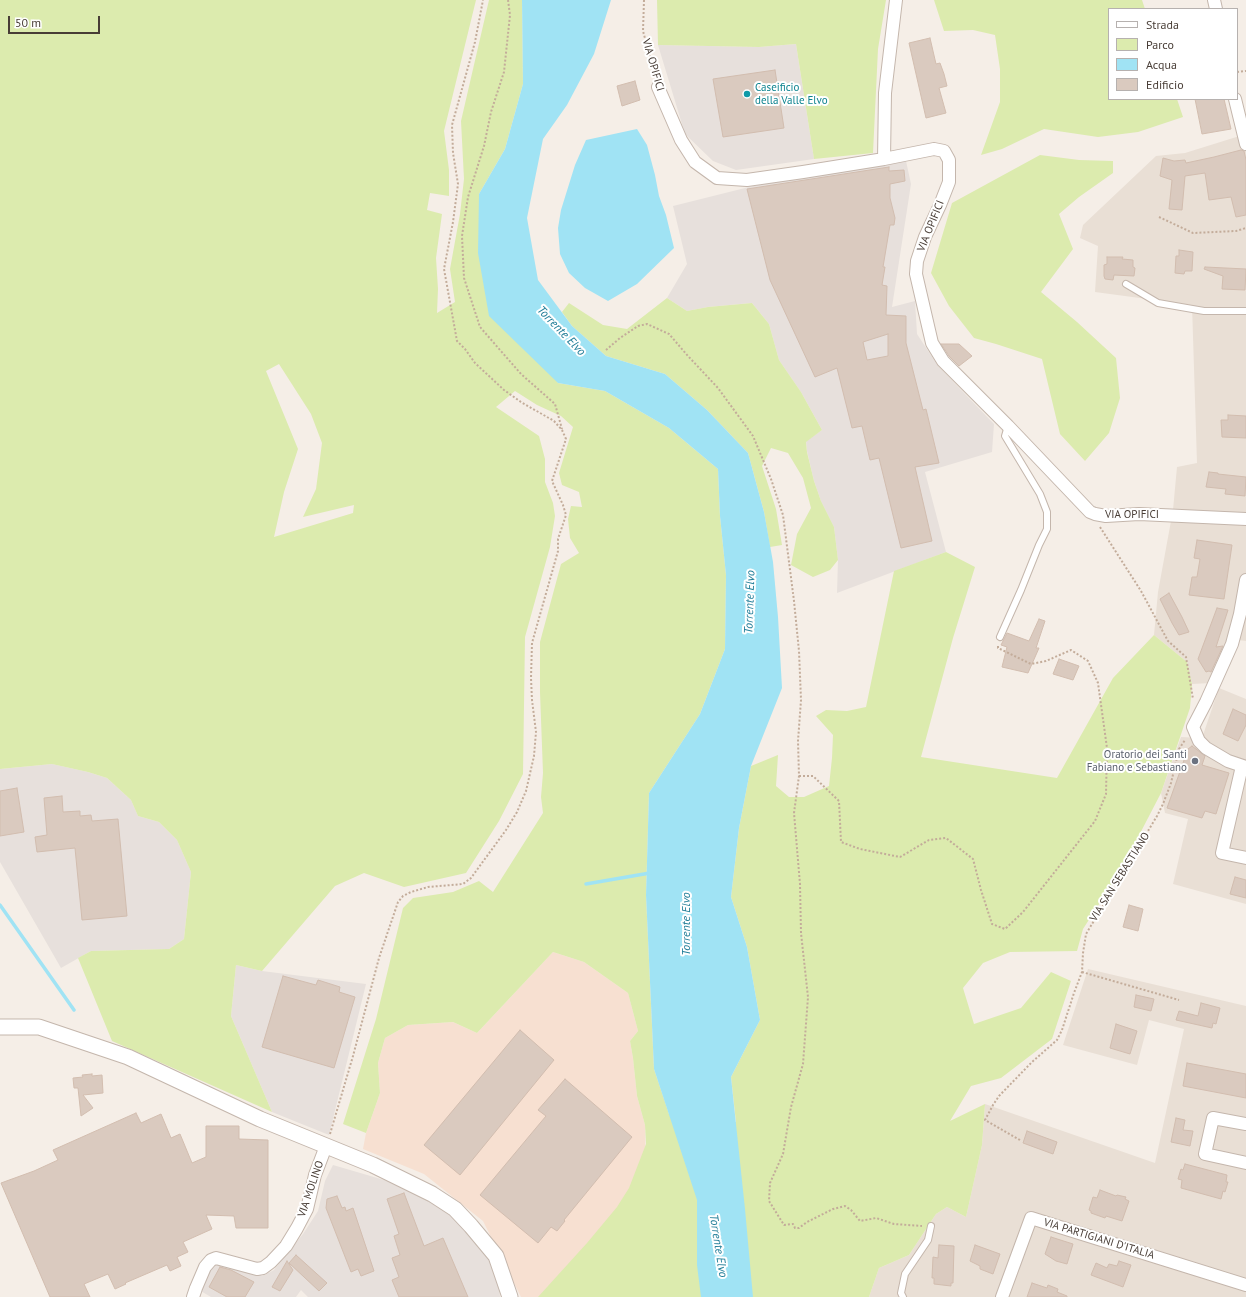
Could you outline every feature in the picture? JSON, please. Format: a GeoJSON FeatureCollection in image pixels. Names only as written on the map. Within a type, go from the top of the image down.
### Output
{"type":"FeatureCollection","features":[{"type":"Feature","properties":{"kind":"street"},"geometry":{"type":"LineString","coordinates":[[884,159],[885,93],[896,0]]}},
{"type":"Feature","properties":{"kind":"street","name":"VIA OPIFICI"},"geometry":{"type":"LineString","coordinates":[[658,87],[681,140],[695,162],[717,178],[747,180],[884,159],[934,149],[944,152],[949,160],[949,182],[925,237],[917,262],[916,274],[932,343],[943,360],[1090,512],[1106,516],[1140,514],[1246,519]]}},
{"type":"Feature","properties":{"kind":"street"},"geometry":{"type":"LineString","coordinates":[[1235,100],[1246,144]]}},
{"type":"Feature","properties":{"kind":"street"},"geometry":{"type":"LineString","coordinates":[[1246,580],[1240,614],[1232,644],[1192,727],[1206,748],[1228,761],[1244,766],[1222,853],[1246,858]]}},
{"type":"Feature","properties":{"kind":"street"},"geometry":{"type":"LineString","coordinates":[[0,1027],[39,1027],[128,1057],[260,1119],[373,1165],[432,1194],[455,1209],[496,1256],[510,1297]]}},
{"type":"Feature","properties":{"kind":"street"},"geometry":{"type":"LineString","coordinates":[[1246,1124],[1213,1118],[1206,1154],[1246,1163]]}},
{"type":"Feature","properties":{"kind":"street","name":"VIA MOLINO"},"geometry":{"type":"LineString","coordinates":[[193,1297],[206,1267],[211,1260],[216,1258],[257,1269],[263,1268],[286,1246],[298,1228],[307,1209],[315,1175],[326,1146]]}},
{"type":"Feature","properties":{"kind":"street","name":"VIA PARTIGIANI D'ITALIA"},"geometry":{"type":"LineString","coordinates":[[1002,1297],[1031,1218],[1246,1285]]}},
{"type":"Feature","properties":{"kind":"lane"},"geometry":{"type":"LineString","coordinates":[[1126,284],[1158,303],[1204,311],[1246,311]]}},
{"type":"Feature","properties":{"kind":"lane"},"geometry":{"type":"LineString","coordinates":[[1000,637],[1047,529],[1047,512],[1040,494],[1005,436],[1008,426]]}},
{"type":"Feature","properties":{"kind":"lane"},"geometry":{"type":"LineString","coordinates":[[903,1297],[901,1293],[905,1274],[928,1240],[932,1226]]}},
{"type":"Feature","properties":{"kind":"path"},"geometry":{"type":"LineString","coordinates":[[483,0],[475,42],[452,125],[458,184],[453,222],[444,269],[453,326],[457,341],[475,363],[504,390],[527,406],[554,421],[562,430]]}},
{"type":"Feature","properties":{"kind":"path"},"geometry":{"type":"LineString","coordinates":[[326,1146],[353,1056],[379,958],[398,902],[403,896],[411,892],[428,887],[463,884],[471,878],[506,830],[517,812],[526,791],[534,756],[536,732],[531,693],[532,643],[558,551],[558,539],[566,515],[552,481],[566,439],[555,404],[521,374],[480,327],[464,278],[462,236],[468,197],[484,146],[491,112],[504,72],[510,14],[508,0]]}},
{"type":"Feature","properties":{"kind":"path","name":"VIA OPIFICI"},"geometry":{"type":"LineString","coordinates":[[644,0],[643,31],[658,87]]}},
{"type":"Feature","properties":{"kind":"path"},"geometry":{"type":"LineString","coordinates":[[1158,217],[1193,233],[1236,231],[1246,228]]}},
{"type":"Feature","properties":{"kind":"path"},"geometry":{"type":"LineString","coordinates":[[606,350],[638,326],[647,324],[669,334],[718,388],[753,436],[771,479],[783,515],[799,651],[801,700],[798,741],[799,776],[794,813],[800,884],[801,934],[808,997],[803,1064],[790,1107],[783,1154],[770,1183],[768,1201],[784,1225],[793,1224],[795,1228],[799,1228],[807,1222],[832,1209],[845,1206],[852,1210],[860,1221],[876,1218],[894,1224],[932,1226]]}},
{"type":"Feature","properties":{"kind":"path"},"geometry":{"type":"LineString","coordinates":[[1090,512],[1141,591],[1168,641],[1186,657],[1194,701],[1200,713]]}},
{"type":"Feature","properties":{"kind":"path"},"geometry":{"type":"LineString","coordinates":[[799,776],[813,776],[839,801],[841,842],[860,849],[900,857],[929,840],[946,838],[974,859],[981,890],[992,924],[1005,929],[1023,912],[1095,821],[1106,794],[1107,748],[1098,683],[1088,660],[1071,650],[1046,662],[1031,664],[998,648],[1000,637]]}},
{"type":"Feature","properties":{"kind":"path","name":"VIA SAN SEBASTIANO"},"geometry":{"type":"LineString","coordinates":[[1020,1140],[985,1120],[999,1096],[1032,1062],[1058,1040],[1082,972],[1086,934],[1157,816],[1171,783],[1179,749],[1192,727]]}},
{"type":"Feature","properties":{"kind":"path"},"geometry":{"type":"LineString","coordinates":[[1082,972],[1179,1000]]}},
{"type":"Feature","properties":{"kind":"shaded area"},"geometry":{"type":"Polygon","coordinates":[[[796,44],[814,159],[736,170],[713,161],[685,134],[658,45],[759,47],[796,44]]]}},
{"type":"Feature","properties":{"kind":"shaded area"},"geometry":{"type":"Polygon","coordinates":[[[1246,134],[1246,641],[1230,639],[1211,683],[1192,684],[1187,662],[1154,635],[1158,592],[1173,510],[1177,467],[1197,463],[1192,305],[1095,292],[1098,246],[1080,238],[1083,225],[1156,156],[1185,153],[1246,134]]]}},
{"type":"Feature","properties":{"kind":"shaded area"},"geometry":{"type":"Polygon","coordinates":[[[906,161],[911,184],[892,307],[915,301],[917,334],[938,366],[994,424],[992,452],[925,472],[946,552],[837,593],[838,560],[834,527],[821,501],[814,481],[806,441],[822,430],[801,392],[779,360],[769,324],[752,303],[708,307],[687,311],[667,298],[687,264],[673,206],[777,180],[906,161]]]}},
{"type":"Feature","properties":{"kind":"shaded area"},"geometry":{"type":"Polygon","coordinates":[[[1219,688],[1246,699],[1246,904],[1173,884],[1188,819],[1165,813],[1161,793],[1181,737],[1202,738],[1219,688]]]}},
{"type":"Feature","properties":{"kind":"shaded area"},"geometry":{"type":"Polygon","coordinates":[[[52,764],[107,778],[131,800],[138,816],[159,822],[177,840],[191,872],[184,939],[169,949],[91,951],[61,968],[0,862],[0,769],[52,764]]]}},
{"type":"Feature","properties":{"kind":"shaded area"},"geometry":{"type":"Polygon","coordinates":[[[553,952],[584,962],[628,993],[638,1031],[630,1041],[637,1096],[645,1125],[646,1177],[548,1297],[521,1297],[483,1221],[424,1174],[363,1149],[366,1133],[380,1093],[378,1063],[385,1038],[408,1025],[453,1022],[477,1033],[553,952]]]}},
{"type":"Feature","properties":{"kind":"shaded area"},"geometry":{"type":"Polygon","coordinates":[[[236,965],[262,971],[366,984],[329,1135],[272,1112],[231,1016],[236,965]]]}},
{"type":"Feature","properties":{"kind":"shaded area"},"geometry":{"type":"Polygon","coordinates":[[[1088,969],[1246,1006],[1246,1297],[869,1297],[879,1268],[909,1255],[936,1214],[947,1207],[966,1217],[982,1145],[985,1104],[1155,1163],[1184,1029],[1149,1020],[1137,1065],[1063,1045],[1088,969]]]}},
{"type":"Feature","properties":{"kind":"shaded area"},"geometry":{"type":"Polygon","coordinates":[[[333,1165],[391,1182],[451,1213],[489,1259],[499,1285],[500,1297],[308,1297],[301,1290],[296,1297],[211,1297],[199,1290],[214,1262],[224,1263],[262,1276],[274,1270],[303,1234],[318,1211],[325,1181],[333,1165]]]}},
{"type":"Feature","properties":{"kind":"green space"},"geometry":{"type":"Polygon","coordinates":[[[0,0],[476,0],[444,131],[449,170],[449,196],[430,193],[427,210],[442,214],[436,258],[438,289],[437,313],[455,302],[450,269],[460,214],[464,179],[461,121],[489,0],[522,0],[523,84],[505,149],[479,194],[558,383],[605,391],[669,428],[718,469],[720,516],[726,575],[725,649],[700,714],[649,793],[646,895],[654,1069],[669,1114],[736,1122],[731,1077],[760,1020],[747,947],[731,897],[739,828],[751,766],[778,755],[776,786],[789,797],[804,797],[829,786],[833,735],[816,716],[826,710],[847,711],[866,707],[894,571],[946,552],[975,567],[953,638],[921,757],[1057,778],[1113,678],[1154,635],[1187,662],[1192,684],[1190,708],[1161,793],[1121,870],[1083,929],[1077,951],[1010,952],[983,963],[963,988],[974,1024],[1021,1008],[1051,972],[1071,981],[1052,1039],[1001,1078],[971,1086],[950,1121],[985,1104],[982,1145],[966,1217],[947,1207],[936,1214],[909,1255],[879,1268],[869,1297],[538,1297],[587,1243],[617,1207],[629,1188],[646,1144],[645,1125],[637,1096],[630,1041],[638,1031],[628,993],[584,962],[553,952],[477,1033],[453,1022],[408,1025],[385,1038],[378,1063],[380,1093],[366,1133],[343,1124],[376,1019],[403,908],[413,898],[453,892],[479,881],[493,892],[543,813],[541,797],[543,773],[540,642],[561,564],[579,553],[570,538],[568,519],[571,506],[582,507],[579,492],[562,485],[559,473],[573,427],[561,416],[537,405],[515,391],[496,407],[539,436],[545,459],[545,482],[553,503],[555,516],[550,547],[525,637],[523,774],[499,821],[466,873],[404,887],[364,873],[335,886],[262,971],[236,965],[231,1016],[272,1112],[112,1041],[78,958],[91,951],[169,949],[184,939],[191,872],[177,840],[159,822],[138,816],[131,800],[107,778],[52,764],[0,769],[0,0]],[[279,364],[266,371],[298,449],[284,492],[274,537],[353,513],[354,505],[303,517],[316,489],[322,443],[311,414],[279,364]]]}},
{"type":"Feature","properties":{"kind":"green space"},"geometry":{"type":"Polygon","coordinates":[[[657,0],[886,0],[878,49],[873,153],[814,159],[796,44],[759,47],[658,45],[657,0]]]}},
{"type":"Feature","properties":{"kind":"green space"},"geometry":{"type":"Polygon","coordinates":[[[934,0],[1142,0],[1145,8],[1108,8],[1108,100],[1177,100],[1183,117],[1138,132],[1098,137],[1044,129],[1002,149],[981,155],[1000,102],[1000,69],[995,35],[973,30],[944,31],[934,0]]]}},
{"type":"Feature","properties":{"kind":"green space"},"geometry":{"type":"Polygon","coordinates":[[[1040,155],[1079,160],[1113,161],[1113,173],[1079,197],[1059,214],[1073,249],[1041,292],[1077,322],[1116,358],[1120,398],[1109,433],[1085,461],[1060,434],[1042,359],[974,338],[949,306],[931,273],[952,203],[1040,155]]]}},
{"type":"Feature","properties":{"kind":"green space"},"geometry":{"type":"Polygon","coordinates":[[[667,298],[687,311],[708,307],[752,303],[769,324],[779,360],[801,392],[822,430],[806,442],[814,481],[821,501],[834,527],[838,560],[830,570],[813,577],[791,565],[797,534],[811,508],[803,478],[788,453],[771,448],[762,466],[776,509],[782,545],[770,547],[764,512],[748,453],[707,410],[665,374],[606,356],[572,326],[562,312],[569,303],[603,325],[627,329],[667,298]]]}},
{"type":"Feature","properties":{"kind":"water","name":"Torrente Elvo"},"geometry":{"type":"Polygon","coordinates":[[[522,0],[611,0],[594,54],[567,105],[543,139],[527,218],[538,280],[572,326],[606,356],[665,374],[707,410],[748,453],[764,512],[773,562],[782,688],[751,766],[739,828],[731,897],[747,947],[760,1020],[731,1077],[753,1297],[701,1297],[697,1265],[697,1200],[654,1069],[646,895],[649,793],[700,714],[725,649],[726,575],[720,516],[718,469],[669,428],[605,391],[558,383],[489,316],[478,253],[479,194],[505,149],[523,84],[522,0]]]}},
{"type":"Feature","properties":{"kind":"water"},"geometry":{"type":"Polygon","coordinates":[[[637,129],[647,145],[659,196],[666,215],[674,248],[637,284],[608,301],[585,288],[569,273],[560,254],[558,228],[561,210],[575,165],[586,140],[637,129]]]}},
{"type":"Feature","properties":{"kind":"building"},"geometry":{"type":"Polygon","coordinates":[[[930,38],[936,64],[940,63],[947,86],[939,88],[946,113],[926,118],[909,43],[930,38]]]}},
{"type":"Feature","properties":{"kind":"building","name":"Caseificio della Valle Elvo"},"geometry":{"type":"Polygon","coordinates":[[[775,70],[784,128],[723,137],[713,79],[775,70]]]}},
{"type":"Feature","properties":{"kind":"building"},"geometry":{"type":"Polygon","coordinates":[[[635,81],[640,100],[622,106],[617,86],[635,81]]]}},
{"type":"Feature","properties":{"kind":"building"},"geometry":{"type":"Polygon","coordinates":[[[1195,100],[1224,100],[1231,129],[1202,134],[1195,100]]]}},
{"type":"Feature","properties":{"kind":"building"},"geometry":{"type":"Polygon","coordinates":[[[1241,150],[1244,151],[1246,160],[1246,215],[1236,217],[1231,197],[1209,200],[1205,173],[1185,176],[1182,210],[1169,209],[1172,180],[1160,176],[1163,158],[1174,161],[1185,160],[1186,163],[1241,150]]]}},
{"type":"Feature","properties":{"kind":"building"},"geometry":{"type":"Polygon","coordinates":[[[889,167],[889,171],[904,170],[905,181],[890,184],[890,198],[895,218],[894,225],[890,225],[883,267],[885,267],[882,285],[887,286],[886,315],[906,316],[906,343],[923,410],[926,409],[939,463],[915,467],[932,541],[901,548],[879,458],[870,460],[862,426],[852,428],[837,368],[815,377],[770,280],[747,189],[889,167]],[[888,334],[863,342],[867,360],[888,356],[888,334]]]}},
{"type":"Feature","properties":{"kind":"building"},"geometry":{"type":"Polygon","coordinates":[[[1179,250],[1193,252],[1192,271],[1185,271],[1184,274],[1175,273],[1176,256],[1179,256],[1179,250]]]}},
{"type":"Feature","properties":{"kind":"building"},"geometry":{"type":"Polygon","coordinates":[[[1107,257],[1123,257],[1122,259],[1133,260],[1133,267],[1135,268],[1134,276],[1114,275],[1113,280],[1105,279],[1104,265],[1107,264],[1107,257]]]}},
{"type":"Feature","properties":{"kind":"building"},"geometry":{"type":"Polygon","coordinates":[[[1205,267],[1246,269],[1245,290],[1222,289],[1223,276],[1204,269],[1205,267]]]}},
{"type":"Feature","properties":{"kind":"building"},"geometry":{"type":"Polygon","coordinates":[[[941,344],[959,344],[972,356],[959,366],[949,356],[941,344]]]}},
{"type":"Feature","properties":{"kind":"building"},"geometry":{"type":"Polygon","coordinates":[[[1228,415],[1246,416],[1246,438],[1222,437],[1221,420],[1228,420],[1228,415]]]}},
{"type":"Feature","properties":{"kind":"building"},"geometry":{"type":"Polygon","coordinates":[[[1209,472],[1246,477],[1245,496],[1225,494],[1226,489],[1206,487],[1209,472]]]}},
{"type":"Feature","properties":{"kind":"building"},"geometry":{"type":"Polygon","coordinates":[[[1197,540],[1232,545],[1224,599],[1189,595],[1192,577],[1197,577],[1200,559],[1194,558],[1197,540]]]}},
{"type":"Feature","properties":{"kind":"building"},"geometry":{"type":"Polygon","coordinates":[[[1169,593],[1189,632],[1179,635],[1172,623],[1160,599],[1169,593]]]}},
{"type":"Feature","properties":{"kind":"building"},"geometry":{"type":"Polygon","coordinates":[[[1217,608],[1228,610],[1216,647],[1223,646],[1211,672],[1206,672],[1198,659],[1217,608]]]}},
{"type":"Feature","properties":{"kind":"building"},"geometry":{"type":"Polygon","coordinates":[[[1039,619],[1045,621],[1036,648],[1039,648],[1028,673],[1002,667],[1007,647],[1001,645],[1007,633],[1029,641],[1039,619]]]}},
{"type":"Feature","properties":{"kind":"building"},"geometry":{"type":"Polygon","coordinates":[[[1059,659],[1079,666],[1073,680],[1053,674],[1059,659]]]}},
{"type":"Feature","properties":{"kind":"building"},"geometry":{"type":"Polygon","coordinates":[[[1233,709],[1246,715],[1246,725],[1238,741],[1223,734],[1233,709]]]}},
{"type":"Feature","properties":{"kind":"building"},"geometry":{"type":"Polygon","coordinates":[[[1192,746],[1205,756],[1202,765],[1229,773],[1216,814],[1205,811],[1202,818],[1167,808],[1188,749],[1192,746]]]}},
{"type":"Feature","properties":{"kind":"building"},"geometry":{"type":"Polygon","coordinates":[[[17,788],[24,832],[0,836],[0,791],[17,788]]]}},
{"type":"Feature","properties":{"kind":"building"},"geometry":{"type":"Polygon","coordinates":[[[62,796],[63,812],[80,811],[80,816],[91,815],[92,821],[118,819],[127,916],[82,920],[75,848],[37,852],[35,837],[47,835],[44,798],[62,796]]]}},
{"type":"Feature","properties":{"kind":"building"},"geometry":{"type":"Polygon","coordinates":[[[1235,877],[1246,880],[1246,898],[1230,894],[1235,877]]]}},
{"type":"Feature","properties":{"kind":"building"},"geometry":{"type":"Polygon","coordinates":[[[1129,905],[1143,909],[1138,931],[1123,927],[1129,905]]]}},
{"type":"Feature","properties":{"kind":"building"},"geometry":{"type":"Polygon","coordinates":[[[283,976],[316,985],[318,980],[340,987],[339,992],[355,997],[334,1068],[262,1047],[283,976]]]}},
{"type":"Feature","properties":{"kind":"building"},"geometry":{"type":"Polygon","coordinates":[[[1136,995],[1154,999],[1151,1011],[1134,1007],[1136,995]]]}},
{"type":"Feature","properties":{"kind":"building"},"geometry":{"type":"Polygon","coordinates":[[[1201,1003],[1220,1008],[1216,1024],[1213,1023],[1212,1028],[1176,1020],[1179,1011],[1198,1016],[1201,1003]]]}},
{"type":"Feature","properties":{"kind":"building"},"geometry":{"type":"Polygon","coordinates":[[[1116,1024],[1137,1031],[1130,1054],[1110,1048],[1116,1024]]]}},
{"type":"Feature","properties":{"kind":"building"},"geometry":{"type":"Polygon","coordinates":[[[520,1030],[554,1060],[460,1175],[424,1145],[520,1030]]]}},
{"type":"Feature","properties":{"kind":"building"},"geometry":{"type":"Polygon","coordinates":[[[1187,1063],[1246,1074],[1246,1098],[1183,1086],[1187,1063]]]}},
{"type":"Feature","properties":{"kind":"building"},"geometry":{"type":"Polygon","coordinates":[[[92,1074],[92,1076],[102,1075],[103,1093],[83,1095],[93,1108],[81,1116],[78,1088],[74,1088],[73,1078],[92,1074]]]}},
{"type":"Feature","properties":{"kind":"building"},"geometry":{"type":"Polygon","coordinates":[[[565,1079],[632,1137],[564,1220],[565,1221],[557,1231],[551,1227],[538,1243],[480,1195],[546,1116],[538,1110],[565,1079]]]}},
{"type":"Feature","properties":{"kind":"building"},"geometry":{"type":"Polygon","coordinates":[[[136,1113],[141,1123],[161,1114],[171,1138],[180,1134],[192,1163],[206,1157],[206,1126],[239,1126],[239,1139],[268,1140],[268,1228],[236,1228],[234,1216],[206,1215],[212,1229],[183,1242],[188,1252],[177,1257],[181,1266],[170,1271],[167,1265],[125,1283],[126,1284],[115,1289],[108,1274],[84,1284],[90,1297],[50,1297],[1,1183],[34,1171],[58,1160],[53,1150],[136,1113]]]}},
{"type":"Feature","properties":{"kind":"building"},"geometry":{"type":"Polygon","coordinates":[[[1176,1118],[1185,1120],[1183,1130],[1193,1131],[1190,1146],[1171,1142],[1176,1118]]]}},
{"type":"Feature","properties":{"kind":"building"},"geometry":{"type":"Polygon","coordinates":[[[1027,1131],[1057,1142],[1053,1154],[1023,1143],[1027,1131]]]}},
{"type":"Feature","properties":{"kind":"building"},"geometry":{"type":"Polygon","coordinates":[[[1185,1164],[1227,1175],[1226,1182],[1228,1182],[1221,1199],[1181,1188],[1182,1180],[1178,1179],[1181,1169],[1183,1170],[1185,1164]]]}},
{"type":"Feature","properties":{"kind":"building"},"geometry":{"type":"Polygon","coordinates":[[[1100,1190],[1116,1196],[1126,1197],[1125,1199],[1129,1201],[1122,1221],[1106,1216],[1105,1218],[1091,1213],[1089,1210],[1093,1197],[1097,1198],[1100,1190]]]}},
{"type":"Feature","properties":{"kind":"building"},"geometry":{"type":"Polygon","coordinates":[[[404,1193],[424,1246],[443,1238],[468,1297],[399,1297],[392,1280],[399,1277],[392,1258],[400,1255],[394,1236],[399,1234],[387,1199],[404,1193]]]}},
{"type":"Feature","properties":{"kind":"building"},"geometry":{"type":"Polygon","coordinates":[[[337,1196],[342,1208],[345,1207],[346,1211],[353,1208],[374,1271],[361,1276],[358,1269],[351,1272],[326,1208],[327,1199],[337,1196]]]}},
{"type":"Feature","properties":{"kind":"building"},"geometry":{"type":"Polygon","coordinates":[[[1051,1237],[1073,1244],[1067,1264],[1056,1261],[1045,1254],[1051,1237]]]}},
{"type":"Feature","properties":{"kind":"building"},"geometry":{"type":"Polygon","coordinates":[[[939,1245],[954,1246],[953,1283],[951,1283],[951,1286],[934,1284],[934,1278],[932,1278],[933,1257],[938,1258],[939,1245]]]}},
{"type":"Feature","properties":{"kind":"building"},"geometry":{"type":"Polygon","coordinates":[[[975,1245],[1000,1254],[993,1274],[980,1269],[980,1266],[970,1261],[975,1245]]]}},
{"type":"Feature","properties":{"kind":"building"},"geometry":{"type":"Polygon","coordinates":[[[296,1255],[327,1283],[319,1291],[289,1263],[296,1255]]]}},
{"type":"Feature","properties":{"kind":"building"},"geometry":{"type":"Polygon","coordinates":[[[287,1261],[293,1270],[280,1291],[272,1287],[287,1261]]]}},
{"type":"Feature","properties":{"kind":"building"},"geometry":{"type":"Polygon","coordinates":[[[1119,1261],[1131,1265],[1123,1287],[1091,1275],[1096,1263],[1107,1268],[1109,1264],[1117,1266],[1119,1261]]]}},
{"type":"Feature","properties":{"kind":"building"},"geometry":{"type":"Polygon","coordinates":[[[220,1267],[231,1270],[254,1282],[245,1297],[227,1297],[209,1287],[220,1267]]]}},
{"type":"Feature","properties":{"kind":"building"},"geometry":{"type":"Polygon","coordinates":[[[1032,1283],[1047,1288],[1048,1285],[1058,1289],[1057,1292],[1067,1297],[1027,1297],[1032,1283]]]}},
{"type":"Feature","properties":{"kind":"waterway"},"geometry":{"type":"LineString","coordinates":[[586,884],[650,873]]}},
{"type":"Feature","properties":{"kind":"waterway"},"geometry":{"type":"LineString","coordinates":[[0,905],[74,1010]]}},
{"type":"Feature","properties":{"kind":"place","name":"Caseificio della Valle Elvo"},"geometry":{"type":"Point","coordinates":[747,94]}},
{"type":"Feature","properties":{"kind":"place","name":"Oratorio dei Santi Fabiano e Sebastiano"},"geometry":{"type":"Point","coordinates":[1195,761]}}]}
